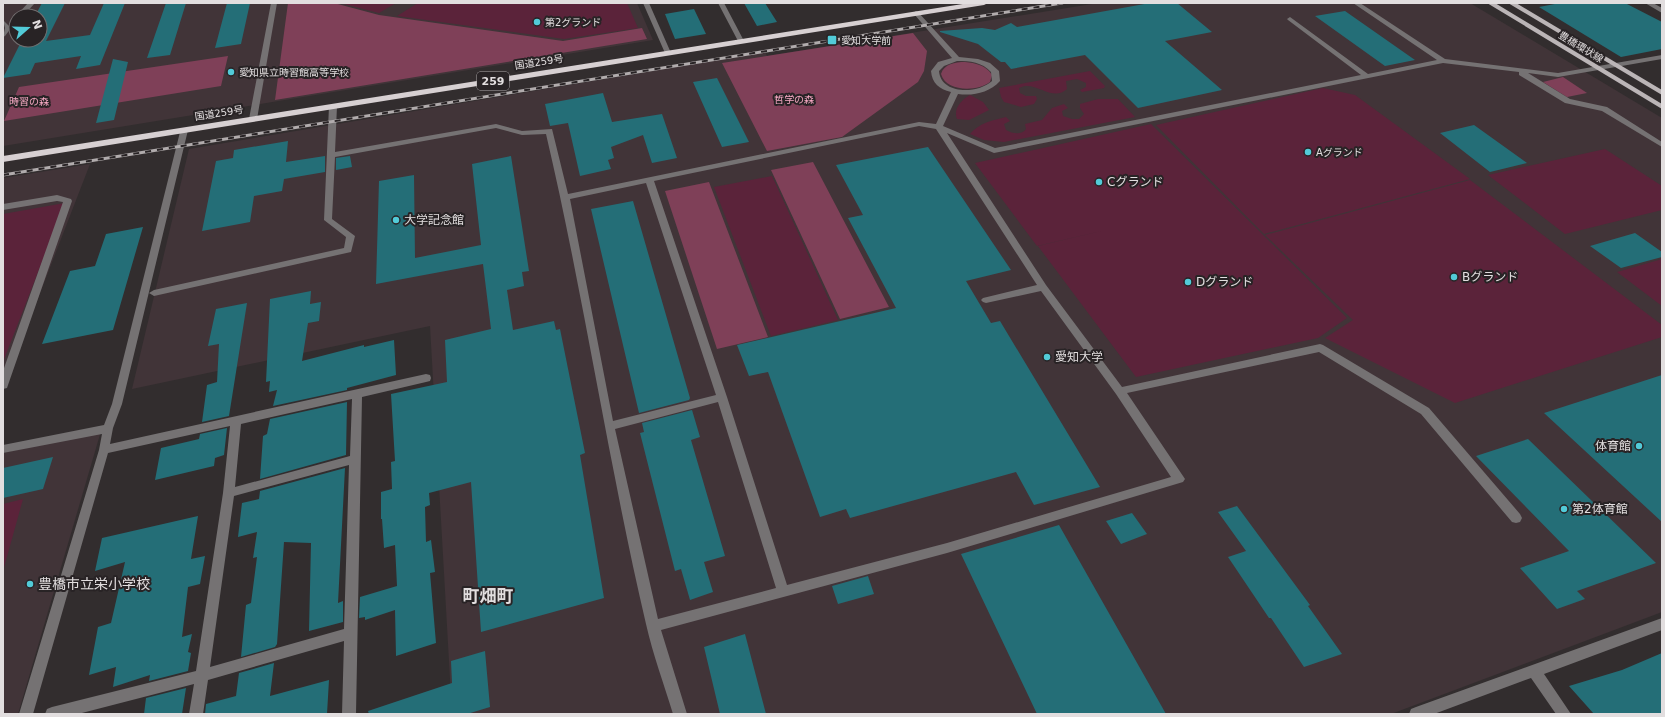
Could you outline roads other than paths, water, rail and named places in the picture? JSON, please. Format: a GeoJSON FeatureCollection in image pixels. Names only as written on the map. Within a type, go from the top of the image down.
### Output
{"type":"FeatureCollection","features":[{"type":"Feature","properties":{"kind":"highway","name":"国道259号"},"geometry":{"type":"LineString","coordinates":[[3,159],[984,3]]}},
{"type":"Feature","properties":{"kind":"main road","name":"豊橋環状線"},"geometry":{"type":"LineString","coordinates":[[1490,3],[1662,107]]}},
{"type":"Feature","properties":{"kind":"main road","name":"豊橋環状線"},"geometry":{"type":"LineString","coordinates":[[1511,3],[1662,93]]}},
{"type":"Feature","properties":{"kind":"street"},"geometry":{"type":"LineString","coordinates":[[253,119],[274,3]]}},
{"type":"Feature","properties":{"kind":"street"},"geometry":{"type":"LineString","coordinates":[[646,3],[668,53]]}},
{"type":"Feature","properties":{"kind":"street"},"geometry":{"type":"LineString","coordinates":[[721,3],[741,41]]}},
{"type":"Feature","properties":{"kind":"street"},"geometry":{"type":"LineString","coordinates":[[1356,3],[1443,62]]}},
{"type":"Feature","properties":{"kind":"street"},"geometry":{"type":"LineString","coordinates":[[1648,3],[1662,10]]}},
{"type":"Feature","properties":{"kind":"street"},"geometry":{"type":"LineString","coordinates":[[916,13],[957,59]]}},
{"type":"Feature","properties":{"kind":"street"},"geometry":{"type":"LineString","coordinates":[[1290,19],[1368,77]]}},
{"type":"Feature","properties":{"kind":"street"},"geometry":{"type":"LineString","coordinates":[[3,22],[8,28],[3,35]]}},
{"type":"Feature","properties":{"kind":"street"},"geometry":{"type":"LineString","coordinates":[[566,197],[919,124],[939,127],[994,151],[1443,62],[1520,72],[1558,75],[1583,69],[1662,57]]}},
{"type":"Feature","properties":{"kind":"street"},"geometry":{"type":"LineString","coordinates":[[957,59],[970,59],[983,62],[993,68],[997,78],[994,84],[986,89],[968,92],[955,91],[940,84],[934,74],[936,68],[941,64],[957,59]]}},
{"type":"Feature","properties":{"kind":"street"},"geometry":{"type":"LineString","coordinates":[[1520,72],[1568,101],[1604,109],[1662,145]]}},
{"type":"Feature","properties":{"kind":"street"},"geometry":{"type":"LineString","coordinates":[[939,127],[955,91]]}},
{"type":"Feature","properties":{"kind":"street"},"geometry":{"type":"LineString","coordinates":[[154,293],[348,250],[351,236],[328,220],[333,106]]}},
{"type":"Feature","properties":{"kind":"street"},"geometry":{"type":"LineString","coordinates":[[332,156],[496,126],[522,133],[549,131],[566,197],[609,426],[653,626],[680,714]]}},
{"type":"Feature","properties":{"kind":"street"},"geometry":{"type":"LineString","coordinates":[[653,626],[783,590],[947,548],[1179,479],[1120,391],[1042,287],[939,127]]}},
{"type":"Feature","properties":{"kind":"street"},"geometry":{"type":"LineString","coordinates":[[26,714],[104,450],[108,428],[118,397],[184,130]]}},
{"type":"Feature","properties":{"kind":"street"},"geometry":{"type":"LineString","coordinates":[[649,180],[722,397],[783,590]]}},
{"type":"Feature","properties":{"kind":"street"},"geometry":{"type":"LineString","coordinates":[[3,207],[57,198],[68,201],[3,385]]}},
{"type":"Feature","properties":{"kind":"street"},"geometry":{"type":"LineString","coordinates":[[986,300],[1042,287]]}},
{"type":"Feature","properties":{"kind":"street"},"geometry":{"type":"LineString","coordinates":[[1120,391],[1320,348],[1425,411],[1516,518]]}},
{"type":"Feature","properties":{"kind":"street"},"geometry":{"type":"LineString","coordinates":[[104,450],[426,378]]}},
{"type":"Feature","properties":{"kind":"street"},"geometry":{"type":"LineString","coordinates":[[349,714],[357,394]]}},
{"type":"Feature","properties":{"kind":"street"},"geometry":{"type":"LineString","coordinates":[[609,426],[722,397]]}},
{"type":"Feature","properties":{"kind":"street"},"geometry":{"type":"LineString","coordinates":[[196,714],[229,492],[236,420]]}},
{"type":"Feature","properties":{"kind":"street"},"geometry":{"type":"LineString","coordinates":[[3,449],[108,428]]}},
{"type":"Feature","properties":{"kind":"street"},"geometry":{"type":"LineString","coordinates":[[229,492],[356,459]]}},
{"type":"Feature","properties":{"kind":"street"},"geometry":{"type":"LineString","coordinates":[[1416,714],[1662,624]]}},
{"type":"Feature","properties":{"kind":"street"},"geometry":{"type":"LineString","coordinates":[[52,714],[202,676],[350,633]]}},
{"type":"Feature","properties":{"kind":"street"},"geometry":{"type":"LineString","coordinates":[[1534,671],[1564,714]]}},
{"type":"Feature","properties":{"kind":"railway"},"geometry":{"type":"LineString","coordinates":[[3,175],[1062,3]]}},
{"type":"Feature","properties":{"kind":"place","name":"第2グランド"},"geometry":{"type":"Point","coordinates":[537,22]}},
{"type":"Feature","properties":{"kind":"place","name":"愛知大学前"},"geometry":{"type":"Point","coordinates":[832,40]}},
{"type":"Feature","properties":{"kind":"place","name":"愛知県立時習館高等学校"},"geometry":{"type":"Point","coordinates":[231,72]}},
{"type":"Feature","properties":{"kind":"place","name":"Aグランド"},"geometry":{"type":"Point","coordinates":[1308,152]}},
{"type":"Feature","properties":{"kind":"place","name":"Cグランド"},"geometry":{"type":"Point","coordinates":[1099,182]}},
{"type":"Feature","properties":{"kind":"place","name":"大学記念館"},"geometry":{"type":"Point","coordinates":[396,220]}},
{"type":"Feature","properties":{"kind":"place","name":"Bグランド"},"geometry":{"type":"Point","coordinates":[1454,277]}},
{"type":"Feature","properties":{"kind":"place","name":"Dグランド"},"geometry":{"type":"Point","coordinates":[1188,282]}},
{"type":"Feature","properties":{"kind":"place","name":"愛知大学"},"geometry":{"type":"Point","coordinates":[1047,357]}},
{"type":"Feature","properties":{"kind":"place","name":"体育館"},"geometry":{"type":"Point","coordinates":[1639,446]}},
{"type":"Feature","properties":{"kind":"place","name":"第2体育館"},"geometry":{"type":"Point","coordinates":[1564,509]}},
{"type":"Feature","properties":{"kind":"place","name":"豊橋市立栄小学校"},"geometry":{"type":"Point","coordinates":[30,584]}},
{"type":"Feature","properties":{"kind":"district","name":"町畑町"},"geometry":{"type":"Point","coordinates":[488,596]}},
{"type":"Feature","properties":{"kind":"park label","name":"哲学の森"},"geometry":{"type":"Point","coordinates":[794,99]}},
{"type":"Feature","properties":{"kind":"park label","name":"時習の森"},"geometry":{"type":"Point","coordinates":[29,101]}}]}
